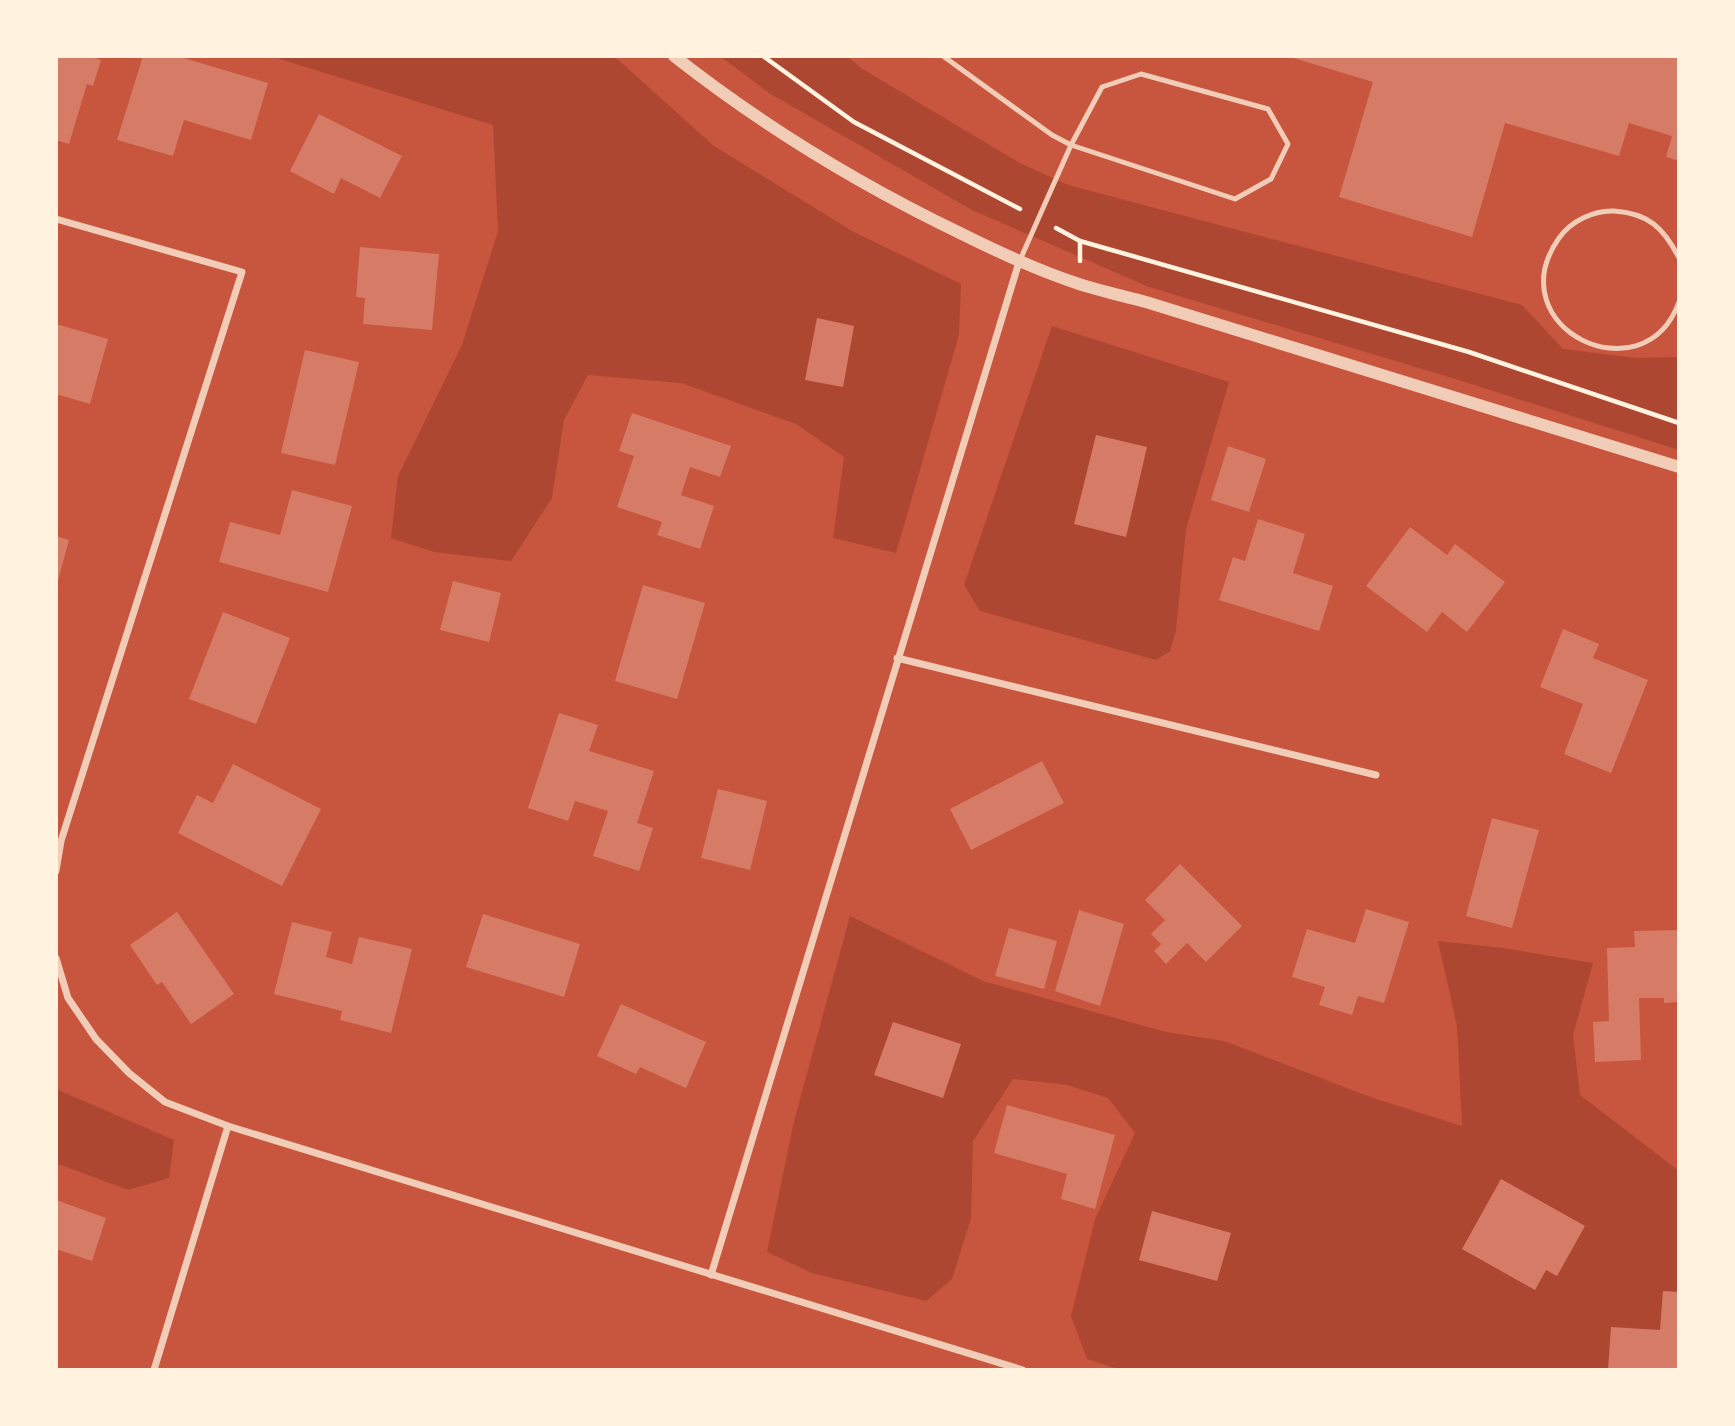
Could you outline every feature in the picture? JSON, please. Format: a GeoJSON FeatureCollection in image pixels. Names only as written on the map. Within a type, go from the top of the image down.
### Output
{"type":"FeatureCollection","features":[{"type":"Feature","properties":{"kind":"street"},"geometry":{"type":"LineString","coordinates":[[674,56],[713,87],[817,156],[920,214],[1019,262],[1079,284],[1146,302],[1679,467]]}},
{"type":"Feature","properties":{"kind":"street"},"geometry":{"type":"LineString","coordinates":[[56,219],[242,272],[61,841],[56,871]]}},
{"type":"Feature","properties":{"kind":"street"},"geometry":{"type":"LineString","coordinates":[[711,1275],[1019,262]]}},
{"type":"Feature","properties":{"kind":"street"},"geometry":{"type":"LineString","coordinates":[[897,658],[1376,775]]}},
{"type":"Feature","properties":{"kind":"street"},"geometry":{"type":"LineString","coordinates":[[56,958],[68,998],[96,1039],[129,1073],[165,1102],[228,1126],[1023,1370]]}},
{"type":"Feature","properties":{"kind":"street"},"geometry":{"type":"LineString","coordinates":[[154,1370],[228,1126]]}},
{"type":"Feature","properties":{"kind":"lane"},"geometry":{"type":"LineString","coordinates":[[945,57],[1052,135],[1071,145],[1235,199],[1271,179],[1288,145],[1268,109],[1141,74],[1102,87],[1071,145],[1019,262]]}},
{"type":"Feature","properties":{"kind":"lane"},"geometry":{"type":"LineString","coordinates":[[1679,258],[1669,238],[1651,221],[1629,212],[1605,211],[1582,218],[1563,231],[1549,251],[1544,273],[1545,295],[1553,315],[1568,332],[1587,344],[1608,349],[1630,347],[1651,338],[1667,324],[1679,302]]}},
{"type":"Feature","properties":{"kind":"path"},"geometry":{"type":"LineString","coordinates":[[763,56],[854,122],[1080,241],[1469,352],[1679,422]]}},
{"type":"Feature","properties":{"kind":"shaded area"},"geometry":{"type":"Polygon","coordinates":[[[270,56],[614,56],[714,146],[852,231],[961,284],[959,335],[896,553],[833,538],[844,457],[796,424],[681,383],[588,375],[564,420],[552,498],[511,561],[434,552],[391,538],[398,476],[462,345],[498,231],[493,125],[270,56]]]}},
{"type":"Feature","properties":{"kind":"shaded area"},"geometry":{"type":"Polygon","coordinates":[[[720,56],[847,56],[861,68],[1018,162],[1068,185],[1522,305],[1563,349],[1637,358],[1679,357],[1679,450],[1449,377],[1149,287],[972,210],[769,93],[720,56]]]}},
{"type":"Feature","properties":{"kind":"shaded area"},"geometry":{"type":"Polygon","coordinates":[[[1052,326],[1229,382],[1186,529],[1176,630],[1170,651],[1156,660],[980,611],[964,585],[1052,326]]]}},
{"type":"Feature","properties":{"kind":"shaded area"},"geometry":{"type":"Polygon","coordinates":[[[850,916],[983,981],[1166,1032],[1224,1041],[1373,1098],[1462,1126],[1457,1026],[1438,941],[1503,948],[1593,963],[1573,1035],[1580,1095],[1679,1171],[1679,1370],[1121,1370],[1087,1359],[1071,1316],[1095,1219],[1135,1133],[1108,1098],[1067,1085],[1013,1079],[973,1141],[971,1218],[952,1279],[926,1301],[812,1273],[767,1252],[794,1121],[850,916]]]}},
{"type":"Feature","properties":{"kind":"shaded area"},"geometry":{"type":"Polygon","coordinates":[[[56,1089],[174,1140],[169,1178],[128,1190],[56,1163],[56,1089]]]}},
{"type":"Feature","properties":{"kind":"building"},"geometry":{"type":"Polygon","coordinates":[[[56,56],[88,56],[101,60],[93,86],[87,84],[69,144],[56,140],[56,56]]]}},
{"type":"Feature","properties":{"kind":"building"},"geometry":{"type":"Polygon","coordinates":[[[143,56],[177,56],[268,83],[251,140],[184,120],[173,156],[117,140],[143,56]]]}},
{"type":"Feature","properties":{"kind":"building"},"geometry":{"type":"Polygon","coordinates":[[[1287,56],[1679,56],[1679,161],[1666,157],[1672,136],[1629,123],[1619,156],[1505,123],[1472,237],[1339,197],[1373,82],[1287,56]]]}},
{"type":"Feature","properties":{"kind":"building"},"geometry":{"type":"Polygon","coordinates":[[[319,114],[402,156],[380,198],[341,178],[334,194],[290,171],[319,114]]]}},
{"type":"Feature","properties":{"kind":"building"},"geometry":{"type":"Polygon","coordinates":[[[360,247],[439,254],[432,330],[363,324],[365,298],[356,297],[360,247]]]}},
{"type":"Feature","properties":{"kind":"building"},"geometry":{"type":"Polygon","coordinates":[[[817,318],[854,326],[843,387],[805,380],[817,318]]]}},
{"type":"Feature","properties":{"kind":"building"},"geometry":{"type":"Polygon","coordinates":[[[56,324],[108,339],[90,404],[56,394],[56,324]]]}},
{"type":"Feature","properties":{"kind":"building"},"geometry":{"type":"Polygon","coordinates":[[[305,350],[359,362],[335,465],[281,453],[305,350]]]}},
{"type":"Feature","properties":{"kind":"building"},"geometry":{"type":"Polygon","coordinates":[[[632,413],[731,446],[720,477],[690,467],[681,495],[714,506],[700,549],[657,535],[662,522],[617,507],[634,456],[619,451],[632,413]]]}},
{"type":"Feature","properties":{"kind":"building"},"geometry":{"type":"Polygon","coordinates":[[[1096,435],[1147,447],[1126,537],[1074,524],[1096,435]]]}},
{"type":"Feature","properties":{"kind":"building"},"geometry":{"type":"Polygon","coordinates":[[[1228,446],[1266,459],[1249,512],[1211,500],[1228,446]]]}},
{"type":"Feature","properties":{"kind":"building"},"geometry":{"type":"Polygon","coordinates":[[[292,490],[352,506],[328,592],[219,562],[230,522],[280,535],[292,490]]]}},
{"type":"Feature","properties":{"kind":"building"},"geometry":{"type":"Polygon","coordinates":[[[1258,519],[1305,534],[1293,573],[1333,586],[1319,631],[1219,600],[1233,557],[1245,561],[1258,519]]]}},
{"type":"Feature","properties":{"kind":"building"},"geometry":{"type":"Polygon","coordinates":[[[1410,527],[1447,555],[1455,544],[1505,582],[1467,632],[1442,612],[1427,632],[1366,586],[1410,527]]]}},
{"type":"Feature","properties":{"kind":"building"},"geometry":{"type":"Polygon","coordinates":[[[56,536],[69,540],[57,584],[56,584],[56,536]]]}},
{"type":"Feature","properties":{"kind":"building"},"geometry":{"type":"Polygon","coordinates":[[[453,581],[501,593],[489,642],[440,630],[453,581]]]}},
{"type":"Feature","properties":{"kind":"building"},"geometry":{"type":"Polygon","coordinates":[[[643,585],[705,603],[677,699],[615,681],[643,585]]]}},
{"type":"Feature","properties":{"kind":"building"},"geometry":{"type":"Polygon","coordinates":[[[223,612],[290,638],[256,724],[189,699],[223,612]]]}},
{"type":"Feature","properties":{"kind":"building"},"geometry":{"type":"Polygon","coordinates":[[[1563,629],[1599,644],[1593,658],[1648,680],[1611,773],[1564,754],[1583,704],[1540,687],[1563,629]]]}},
{"type":"Feature","properties":{"kind":"building"},"geometry":{"type":"Polygon","coordinates":[[[559,713],[598,725],[589,751],[654,771],[637,823],[653,828],[639,871],[593,856],[608,811],[575,801],[568,821],[528,808],[559,713]]]}},
{"type":"Feature","properties":{"kind":"building"},"geometry":{"type":"Polygon","coordinates":[[[1042,761],[1064,803],[971,850],[950,809],[1042,761]]]}},
{"type":"Feature","properties":{"kind":"building"},"geometry":{"type":"Polygon","coordinates":[[[233,764],[321,809],[282,886],[178,833],[197,795],[213,803],[233,764]]]}},
{"type":"Feature","properties":{"kind":"building"},"geometry":{"type":"Polygon","coordinates":[[[718,789],[767,801],[750,870],[701,858],[718,789]]]}},
{"type":"Feature","properties":{"kind":"building"},"geometry":{"type":"Polygon","coordinates":[[[1492,818],[1539,830],[1512,928],[1466,916],[1492,818]]]}},
{"type":"Feature","properties":{"kind":"building"},"geometry":{"type":"Polygon","coordinates":[[[1180,864],[1242,926],[1206,962],[1187,943],[1166,964],[1154,951],[1161,944],[1151,934],[1165,920],[1145,900],[1180,864]]]}},
{"type":"Feature","properties":{"kind":"building"},"geometry":{"type":"Polygon","coordinates":[[[1366,909],[1409,922],[1384,1003],[1358,996],[1352,1015],[1319,1005],[1325,987],[1292,977],[1307,929],[1355,943],[1366,909]]]}},
{"type":"Feature","properties":{"kind":"building"},"geometry":{"type":"Polygon","coordinates":[[[1079,910],[1124,924],[1100,1006],[1055,991],[1079,910]]]}},
{"type":"Feature","properties":{"kind":"building"},"geometry":{"type":"Polygon","coordinates":[[[177,912],[234,994],[191,1024],[162,982],[157,985],[130,945],[177,912]]]}},
{"type":"Feature","properties":{"kind":"building"},"geometry":{"type":"Polygon","coordinates":[[[483,914],[580,944],[564,997],[466,967],[483,914]]]}},
{"type":"Feature","properties":{"kind":"building"},"geometry":{"type":"Polygon","coordinates":[[[292,922],[332,932],[326,957],[352,964],[359,937],[412,949],[391,1033],[340,1020],[342,1011],[274,994],[292,922]]]}},
{"type":"Feature","properties":{"kind":"building"},"geometry":{"type":"Polygon","coordinates":[[[1009,928],[1057,941],[1044,989],[995,976],[1009,928]]]}},
{"type":"Feature","properties":{"kind":"building"},"geometry":{"type":"Polygon","coordinates":[[[1679,930],[1679,1002],[1664,1003],[1664,998],[1639,998],[1641,1060],[1595,1062],[1593,1022],[1609,1021],[1607,948],[1635,947],[1634,931],[1679,930]]]}},
{"type":"Feature","properties":{"kind":"building"},"geometry":{"type":"Polygon","coordinates":[[[621,1004],[706,1042],[686,1088],[640,1067],[636,1074],[597,1056],[621,1004]]]}},
{"type":"Feature","properties":{"kind":"building"},"geometry":{"type":"Polygon","coordinates":[[[893,1022],[961,1044],[943,1098],[874,1075],[893,1022]]]}},
{"type":"Feature","properties":{"kind":"building"},"geometry":{"type":"Polygon","coordinates":[[[1007,1105],[1115,1135],[1095,1209],[1061,1199],[1067,1174],[994,1153],[1007,1105]]]}},
{"type":"Feature","properties":{"kind":"building"},"geometry":{"type":"Polygon","coordinates":[[[1501,1179],[1585,1226],[1557,1276],[1546,1270],[1535,1290],[1462,1249],[1501,1179]]]}},
{"type":"Feature","properties":{"kind":"building"},"geometry":{"type":"Polygon","coordinates":[[[56,1200],[106,1218],[92,1261],[56,1249],[56,1200]]]}},
{"type":"Feature","properties":{"kind":"building"},"geometry":{"type":"Polygon","coordinates":[[[1152,1211],[1231,1233],[1217,1281],[1139,1260],[1152,1211]]]}},
{"type":"Feature","properties":{"kind":"building"},"geometry":{"type":"Polygon","coordinates":[[[1663,1291],[1679,1292],[1679,1370],[1608,1370],[1611,1327],[1660,1330],[1663,1291]]]}}]}
